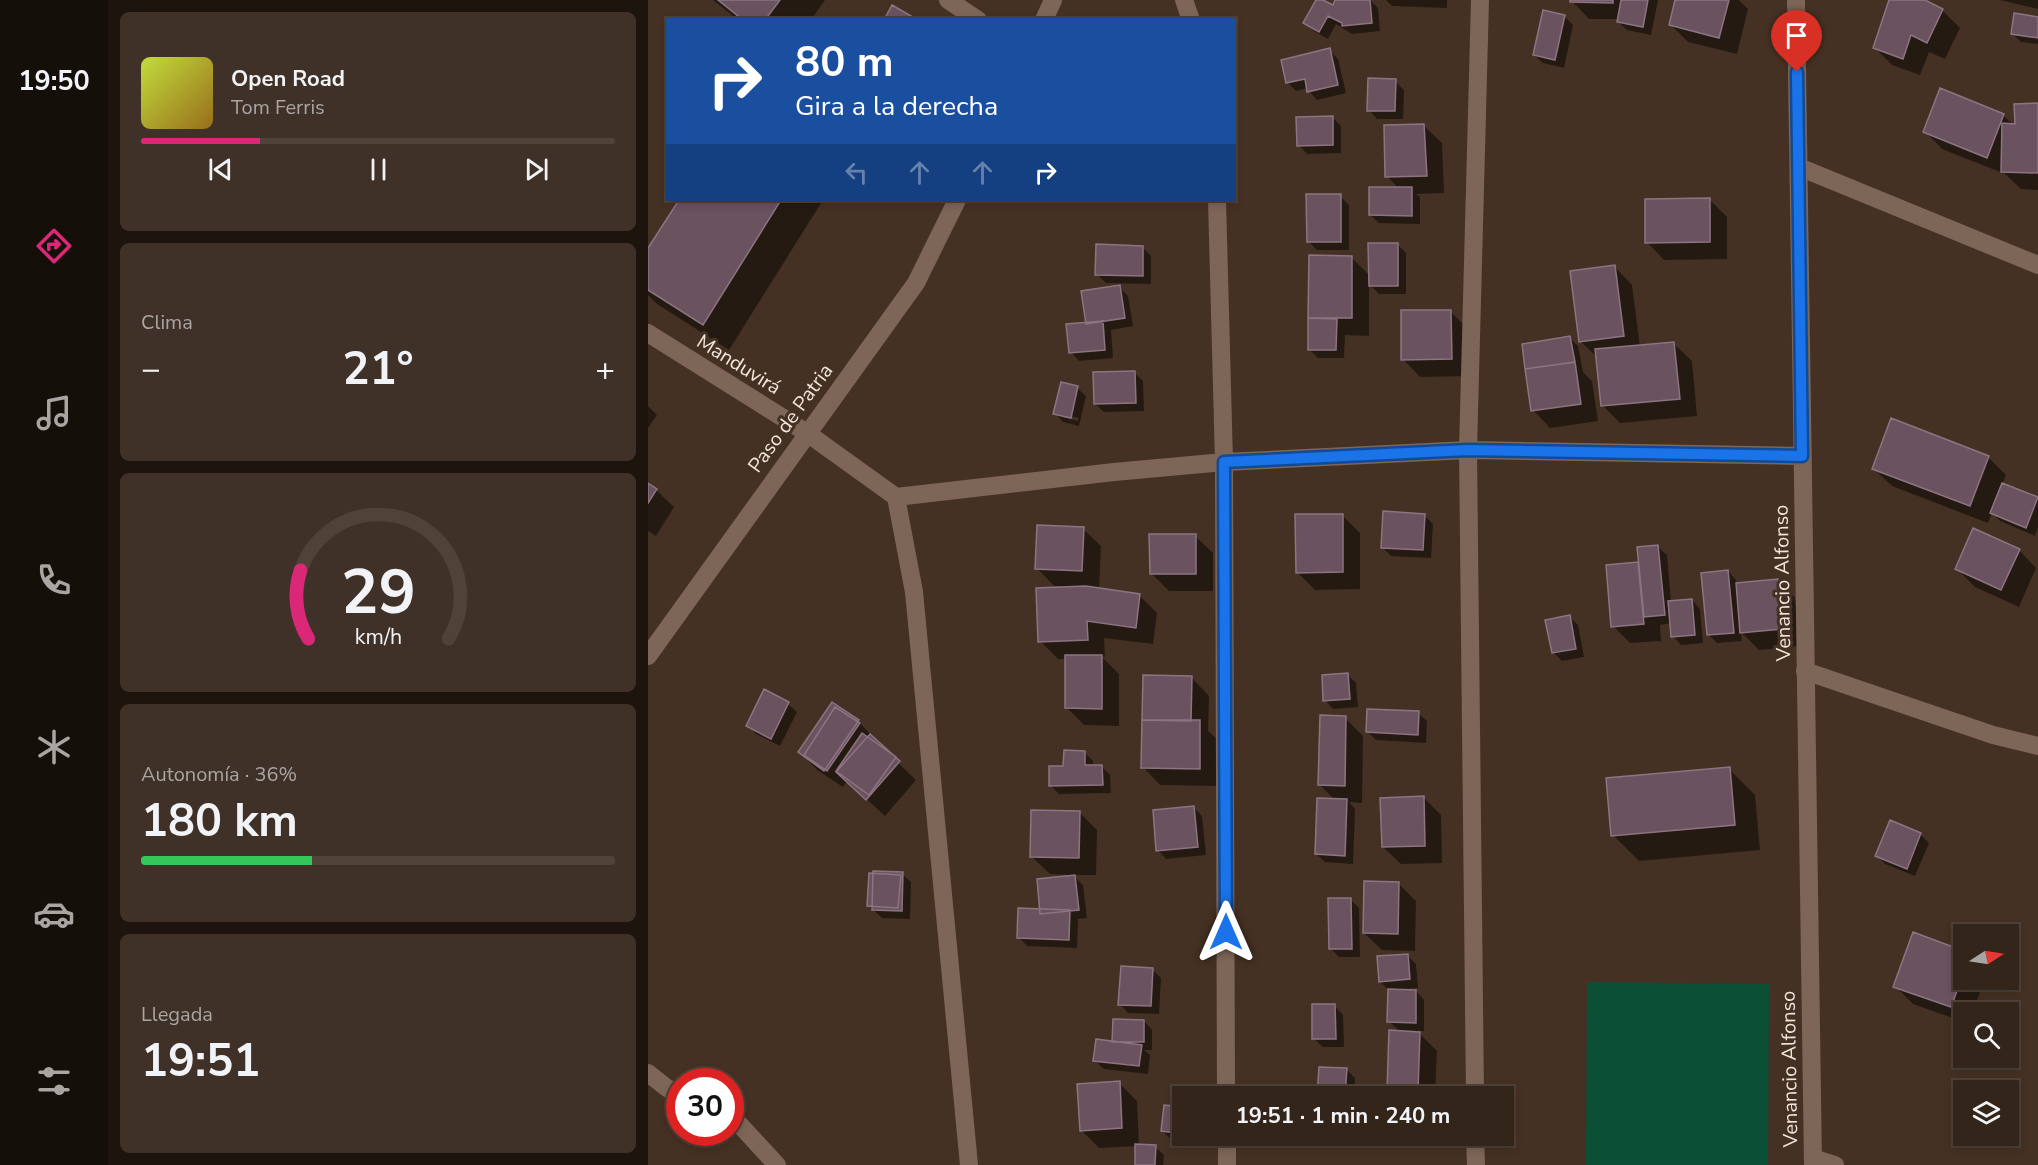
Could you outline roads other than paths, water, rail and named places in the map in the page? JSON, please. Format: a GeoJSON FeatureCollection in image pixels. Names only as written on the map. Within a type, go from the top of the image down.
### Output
{"type":"FeatureCollection","features":[{"type":"Feature","properties":{"kind":"street"},"geometry":{"type":"LineString","coordinates":[[948,0],[975,18]]}},
{"type":"Feature","properties":{"kind":"street"},"geometry":{"type":"LineString","coordinates":[[1045,18],[1053,0]]}},
{"type":"Feature","properties":{"kind":"street"},"geometry":{"type":"LineString","coordinates":[[1184,0],[1190,18]]}},
{"type":"Feature","properties":{"kind":"street"},"geometry":{"type":"LineString","coordinates":[[1475,1086],[1468,450],[1480,0]]}},
{"type":"Feature","properties":{"kind":"street","name":"Venancio Alfonso"},"geometry":{"type":"LineString","coordinates":[[1796,0],[1813,1162]]}},
{"type":"Feature","properties":{"kind":"street"},"geometry":{"type":"LineString","coordinates":[[1799,167],[2038,265]]}},
{"type":"Feature","properties":{"kind":"street","name":"Paso de Patria"},"geometry":{"type":"LineString","coordinates":[[648,656],[916,284],[957,201]]}},
{"type":"Feature","properties":{"kind":"street"},"geometry":{"type":"LineString","coordinates":[[1217,201],[1224,462],[1226,1086]]}},
{"type":"Feature","properties":{"kind":"street","name":"Manduvirá"},"geometry":{"type":"LineString","coordinates":[[648,333],[807,433],[896,496]]}},
{"type":"Feature","properties":{"kind":"street"},"geometry":{"type":"LineString","coordinates":[[969,1165],[914,592],[896,496],[1224,462],[1468,450],[1802,456]]}},
{"type":"Feature","properties":{"kind":"street"},"geometry":{"type":"LineString","coordinates":[[1805,671],[1993,735],[2038,746]]}},
{"type":"Feature","properties":{"kind":"street"},"geometry":{"type":"LineString","coordinates":[[648,1073],[666,1087]]}},
{"type":"Feature","properties":{"kind":"street"},"geometry":{"type":"LineString","coordinates":[[744,1129],[777,1165]]}},
{"type":"Feature","properties":{"kind":"street"},"geometry":{"type":"LineString","coordinates":[[1227,1146],[1227,1165]]}},
{"type":"Feature","properties":{"kind":"street"},"geometry":{"type":"LineString","coordinates":[[1475,1146],[1476,1165]]}},
{"type":"Feature","properties":{"kind":"street"},"geometry":{"type":"LineString","coordinates":[[1813,1162],[1835,1165]]}}]}
